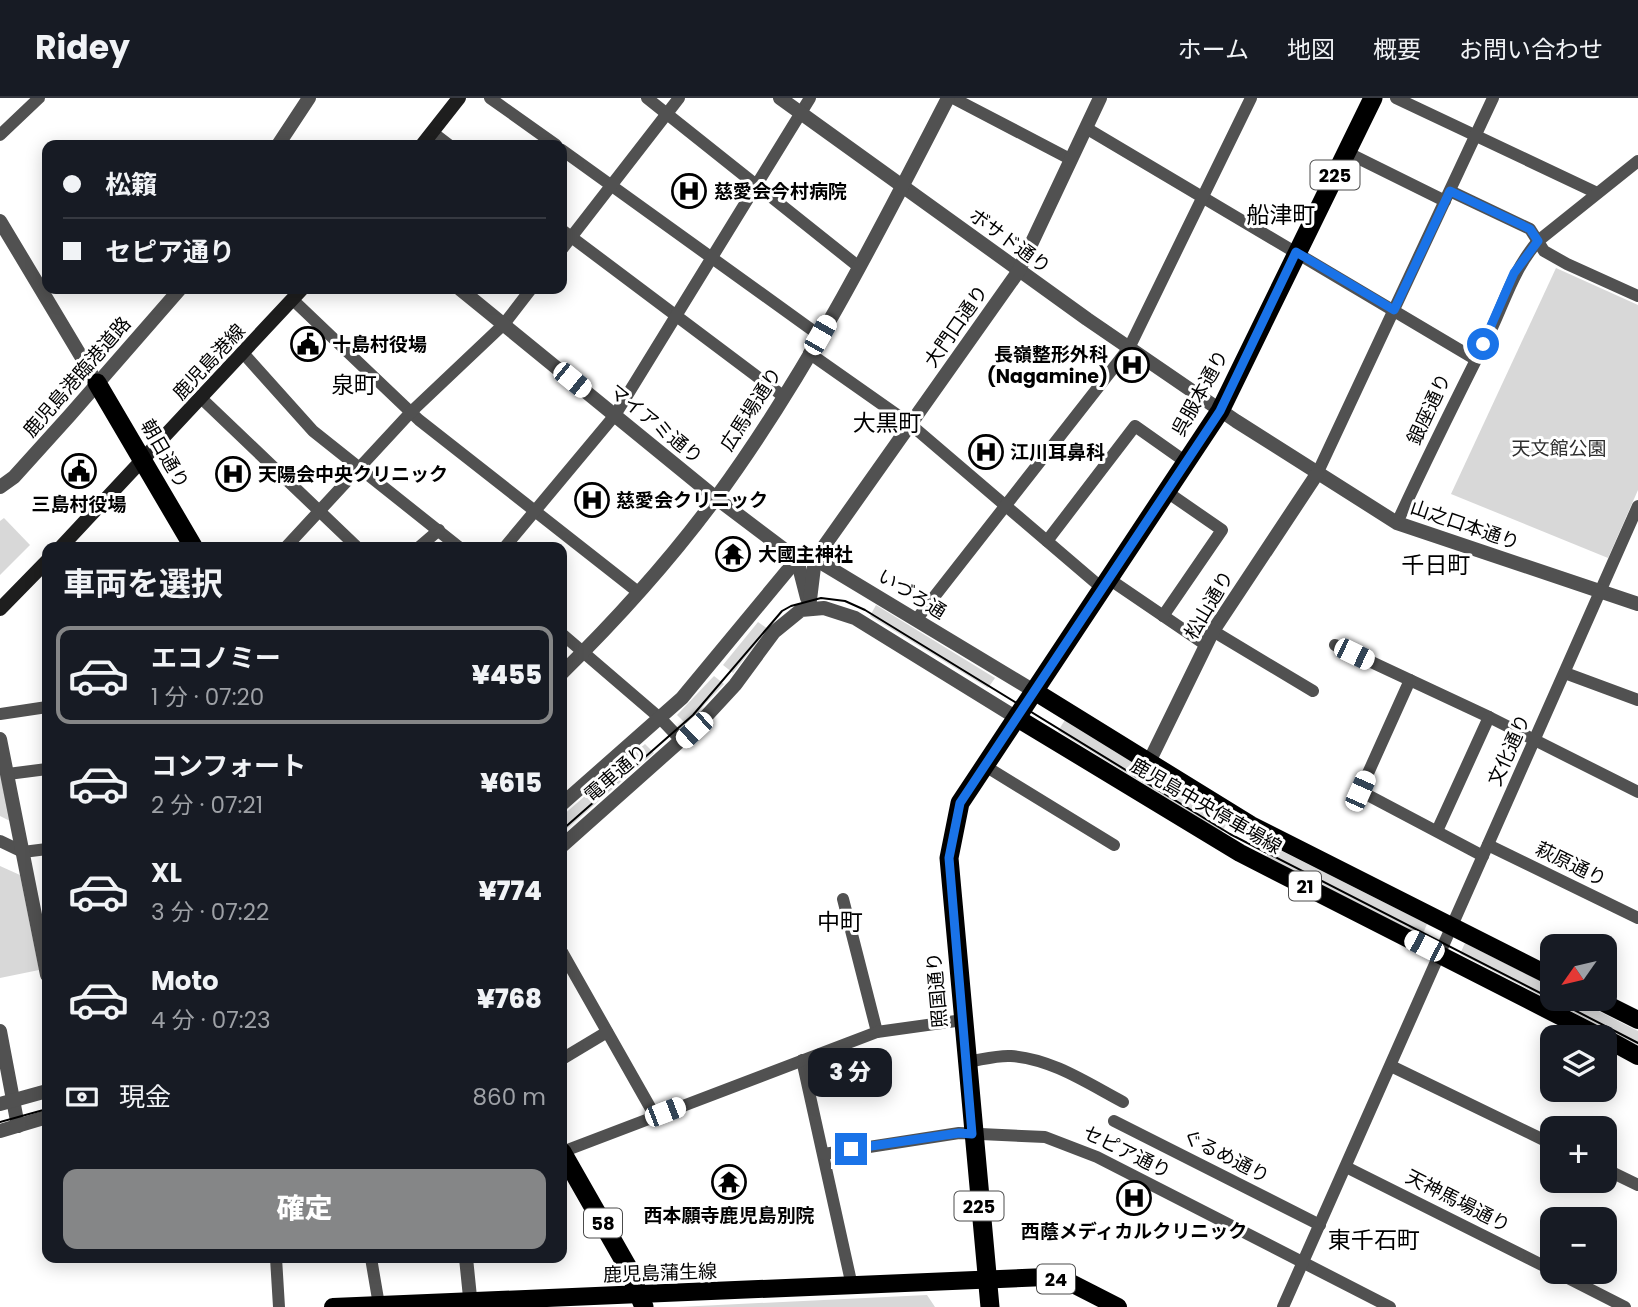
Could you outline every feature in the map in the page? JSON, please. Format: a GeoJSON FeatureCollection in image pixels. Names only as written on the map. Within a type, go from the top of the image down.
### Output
{"type":"FeatureCollection","features":[{"type":"Feature","properties":{"kind":"highway","name":"呉服本通り"},"geometry":{"type":"LineString","coordinates":[[1034,691],[1220,411],[1373,98]]}},
{"type":"Feature","properties":{"kind":"highway","name":"朝日通り"},"geometry":{"type":"LineString","coordinates":[[97,383],[190,542]]}},
{"type":"Feature","properties":{"kind":"highway","name":"照国通り"},"geometry":{"type":"LineString","coordinates":[[990,1307],[972,1134],[949,858],[960,803],[1034,691]]}},
{"type":"Feature","properties":{"kind":"highway","name":"58"},"geometry":{"type":"LineString","coordinates":[[567,1161],[643,1301]]}},
{"type":"Feature","properties":{"kind":"main road"},"geometry":{"type":"LineString","coordinates":[[426,140],[459,98]]}},
{"type":"Feature","properties":{"kind":"main road","name":"鹿児島港線"},"geometry":{"type":"LineString","coordinates":[[66,542],[244,354],[297,294]]}},
{"type":"Feature","properties":{"kind":"main road"},"geometry":{"type":"LineString","coordinates":[[0,609],[42,566]]}},
{"type":"Feature","properties":{"kind":"main road","name":"鹿児島中央停車場線"},"geometry":{"type":"LineString","coordinates":[[1034,691],[1148,764],[1251,825],[1540,971]]}},
{"type":"Feature","properties":{"kind":"main road","name":"鹿児島中央停車場線"},"geometry":{"type":"LineString","coordinates":[[1017,718],[1240,853],[1579,1025]]}},
{"type":"Feature","properties":{"kind":"main road"},"geometry":{"type":"LineString","coordinates":[[1617,1010],[1638,1020]]}},
{"type":"Feature","properties":{"kind":"main road","name":"鹿児島中央停車場線"},"geometry":{"type":"LineString","coordinates":[[1617,1045],[1638,1056]]}},
{"type":"Feature","properties":{"kind":"main road","name":"24"},"geometry":{"type":"LineString","coordinates":[[987,1278],[1046,1277],[1071,1283],[1118,1307]]}},
{"type":"Feature","properties":{"kind":"main road","name":"鹿児島蒲生線"},"geometry":{"type":"LineString","coordinates":[[333,1307],[643,1301],[987,1278]]}},
{"type":"Feature","properties":{"kind":"street"},"geometry":{"type":"LineString","coordinates":[[0,135],[39,98]]}},
{"type":"Feature","properties":{"kind":"street"},"geometry":{"type":"LineString","coordinates":[[282,140],[309,98]]}},
{"type":"Feature","properties":{"kind":"street"},"geometry":{"type":"LineString","coordinates":[[490,98],[549,140]]}},
{"type":"Feature","properties":{"kind":"street"},"geometry":{"type":"LineString","coordinates":[[647,98],[859,267]]}},
{"type":"Feature","properties":{"kind":"street"},"geometry":{"type":"LineString","coordinates":[[567,233],[611,185],[679,98]]}},
{"type":"Feature","properties":{"kind":"street","name":"ボサド通り"},"geometry":{"type":"LineString","coordinates":[[780,98],[1018,271],[1220,411]]}},
{"type":"Feature","properties":{"kind":"street"},"geometry":{"type":"LineString","coordinates":[[509,542],[615,415],[810,98]]}},
{"type":"Feature","properties":{"kind":"street"},"geometry":{"type":"LineString","coordinates":[[950,98],[1070,159]]}},
{"type":"Feature","properties":{"kind":"street","name":"広馬場通り"},"geometry":{"type":"LineString","coordinates":[[567,668],[638,592],[716,498],[820,335],[950,98]]}},
{"type":"Feature","properties":{"kind":"street","name":"大門口通り"},"geometry":{"type":"LineString","coordinates":[[815,559],[1018,271],[1100,98]]}},
{"type":"Feature","properties":{"kind":"street"},"geometry":{"type":"LineString","coordinates":[[916,620],[1129,348],[1251,98]]}},
{"type":"Feature","properties":{"kind":"street"},"geometry":{"type":"LineString","coordinates":[[1396,98],[1597,193]]}},
{"type":"Feature","properties":{"kind":"street"},"geometry":{"type":"LineString","coordinates":[[1317,474],[1493,98]]}},
{"type":"Feature","properties":{"kind":"street"},"geometry":{"type":"LineString","coordinates":[[1086,128],[1475,359]]}},
{"type":"Feature","properties":{"kind":"street"},"geometry":{"type":"LineString","coordinates":[[432,132],[442,140]]}},
{"type":"Feature","properties":{"kind":"street"},"geometry":{"type":"LineString","coordinates":[[1346,152],[1530,229],[1544,251],[1567,264],[1637,293]]}},
{"type":"Feature","properties":{"kind":"street"},"geometry":{"type":"LineString","coordinates":[[567,154],[820,335]]}},
{"type":"Feature","properties":{"kind":"street","name":"銀座通り"},"geometry":{"type":"LineString","coordinates":[[1397,523],[1514,273],[1538,241],[1638,161]]}},
{"type":"Feature","properties":{"kind":"street"},"geometry":{"type":"LineString","coordinates":[[0,221],[42,291]]}},
{"type":"Feature","properties":{"kind":"street"},"geometry":{"type":"LineString","coordinates":[[567,235],[783,396]]}},
{"type":"Feature","properties":{"kind":"street"},"geometry":{"type":"LineString","coordinates":[[44,294],[97,383]]}},
{"type":"Feature","properties":{"kind":"street","name":"鹿児島港臨港道路"},"geometry":{"type":"LineString","coordinates":[[0,487],[14,477],[176,294]]}},
{"type":"Feature","properties":{"kind":"street"},"geometry":{"type":"LineString","coordinates":[[297,294],[411,412],[638,592]]}},
{"type":"Feature","properties":{"kind":"street","name":"マイアミ通り"},"geometry":{"type":"LineString","coordinates":[[466,294],[716,498],[797,559]]}},
{"type":"Feature","properties":{"kind":"street"},"geometry":{"type":"LineString","coordinates":[[290,542],[359,465],[504,324],[527,294]]}},
{"type":"Feature","properties":{"kind":"street"},"geometry":{"type":"LineString","coordinates":[[809,353],[910,424],[1047,541],[1106,584],[1163,615],[1206,645]]}},
{"type":"Feature","properties":{"kind":"street"},"geometry":{"type":"LineString","coordinates":[[244,354],[313,431],[453,542]]}},
{"type":"Feature","properties":{"kind":"street"},"geometry":{"type":"LineString","coordinates":[[201,398],[352,542]]}},
{"type":"Feature","properties":{"kind":"street","name":"山之口本通り"},"geometry":{"type":"LineString","coordinates":[[1220,411],[1397,523],[1601,589],[1638,604]]}},
{"type":"Feature","properties":{"kind":"street"},"geometry":{"type":"LineString","coordinates":[[1047,541],[1135,426],[1186,462]]}},
{"type":"Feature","properties":{"kind":"street","name":"松山通り"},"geometry":{"type":"LineString","coordinates":[[1148,764],[1213,631],[1317,474]]}},
{"type":"Feature","properties":{"kind":"street"},"geometry":{"type":"LineString","coordinates":[[1163,615],[1222,530],[1167,492]]}},
{"type":"Feature","properties":{"kind":"street","name":"文化通り"},"geometry":{"type":"LineString","coordinates":[[1283,1307],[1638,506]]}},
{"type":"Feature","properties":{"kind":"street"},"geometry":{"type":"LineString","coordinates":[[425,542],[439,530]]}},
{"type":"Feature","properties":{"kind":"street"},"geometry":{"type":"LineString","coordinates":[[797,559],[815,559],[809,608],[797,559]]}},
{"type":"Feature","properties":{"kind":"street","name":"電車通り"},"geometry":{"type":"LineString","coordinates":[[567,800],[682,698],[797,559]]}},
{"type":"Feature","properties":{"kind":"street","name":"いづろ通"},"geometry":{"type":"LineString","coordinates":[[815,559],[1034,691]]}},
{"type":"Feature","properties":{"kind":"street"},"geometry":{"type":"LineString","coordinates":[[809,608],[840,611],[855,618],[1017,718]]}},
{"type":"Feature","properties":{"kind":"street","name":"電車通り"},"geometry":{"type":"LineString","coordinates":[[567,842],[714,709],[782,623],[809,608]]}},
{"type":"Feature","properties":{"kind":"street"},"geometry":{"type":"LineString","coordinates":[[1213,631],[1313,691]]}},
{"type":"Feature","properties":{"kind":"street"},"geometry":{"type":"LineString","coordinates":[[567,638],[661,719],[681,741]]}},
{"type":"Feature","properties":{"kind":"street"},"geometry":{"type":"LineString","coordinates":[[1335,645],[1489,717],[1638,792]]}},
{"type":"Feature","properties":{"kind":"street"},"geometry":{"type":"LineString","coordinates":[[1565,673],[1638,700]]}},
{"type":"Feature","properties":{"kind":"street","name":"萩原通り"},"geometry":{"type":"LineString","coordinates":[[1410,680],[1360,791],[1437,831],[1638,918]]}},
{"type":"Feature","properties":{"kind":"street"},"geometry":{"type":"LineString","coordinates":[[0,714],[42,708]]}},
{"type":"Feature","properties":{"kind":"street"},"geometry":{"type":"LineString","coordinates":[[1437,831],[1489,717]]}},
{"type":"Feature","properties":{"kind":"street"},"geometry":{"type":"LineString","coordinates":[[0,739],[42,949]]}},
{"type":"Feature","properties":{"kind":"street"},"geometry":{"type":"LineString","coordinates":[[985,766],[1114,845]]}},
{"type":"Feature","properties":{"kind":"street"},"geometry":{"type":"LineString","coordinates":[[8,774],[42,770]]}},
{"type":"Feature","properties":{"kind":"street"},"geometry":{"type":"LineString","coordinates":[[0,841],[23,852],[42,850]]}},
{"type":"Feature","properties":{"kind":"street"},"geometry":{"type":"LineString","coordinates":[[843,899],[877,1032]]}},
{"type":"Feature","properties":{"kind":"street"},"geometry":{"type":"LineString","coordinates":[[567,972],[607,1032],[655,1116]]}},
{"type":"Feature","properties":{"kind":"street"},"geometry":{"type":"LineString","coordinates":[[567,1150],[877,1032],[963,1020]]}},
{"type":"Feature","properties":{"kind":"street"},"geometry":{"type":"LineString","coordinates":[[0,1031],[7,1102],[18,1126]]}},
{"type":"Feature","properties":{"kind":"street"},"geometry":{"type":"LineString","coordinates":[[567,1056],[607,1032]]}},
{"type":"Feature","properties":{"kind":"street"},"geometry":{"type":"LineString","coordinates":[[967,1062],[1008,1056],[1034,1059],[1054,1065],[1123,1102]]}},
{"type":"Feature","properties":{"kind":"street"},"geometry":{"type":"LineString","coordinates":[[802,1060],[852,1286]]}},
{"type":"Feature","properties":{"kind":"street"},"geometry":{"type":"LineString","coordinates":[[1391,1066],[1540,1138]]}},
{"type":"Feature","properties":{"kind":"street"},"geometry":{"type":"LineString","coordinates":[[7,1102],[42,1092]]}},
{"type":"Feature","properties":{"kind":"street"},"geometry":{"type":"LineString","coordinates":[[0,1131],[42,1119]]}},
{"type":"Feature","properties":{"kind":"street","name":"ぐるめ通り"},"geometry":{"type":"LineString","coordinates":[[1114,1121],[1320,1225]]}},
{"type":"Feature","properties":{"kind":"street","name":"セピア通り"},"geometry":{"type":"LineString","coordinates":[[824,1153],[959,1133],[1045,1137],[1097,1157],[1390,1307]]}},
{"type":"Feature","properties":{"kind":"street","name":"天神馬場通り"},"geometry":{"type":"LineString","coordinates":[[1346,1167],[1540,1264]]}},
{"type":"Feature","properties":{"kind":"street"},"geometry":{"type":"LineString","coordinates":[[1617,1175],[1638,1185]]}},
{"type":"Feature","properties":{"kind":"street"},"geometry":{"type":"LineString","coordinates":[[276,1263],[279,1307]]}},
{"type":"Feature","properties":{"kind":"street"},"geometry":{"type":"LineString","coordinates":[[372,1263],[379,1305]]}},
{"type":"Feature","properties":{"kind":"street"},"geometry":{"type":"LineString","coordinates":[[466,1263],[470,1304]]}},
{"type":"Feature","properties":{"kind":"street","name":"天神馬場通り"},"geometry":{"type":"LineString","coordinates":[[1580,1284],[1625,1307]]}},
{"type":"Feature","properties":{"kind":"green space","name":"天文館公園"},"geometry":{"type":"Polygon","coordinates":[[[1556,268],[1638,305],[1638,490],[1608,558],[1451,494],[1556,268]]]}},
{"type":"Feature","properties":{"kind":"green space"},"geometry":{"type":"Polygon","coordinates":[[[4,518],[30,545],[0,575],[0,521],[4,518]]]}},
{"type":"Feature","properties":{"kind":"green space"},"geometry":{"type":"Polygon","coordinates":[[[876,605],[995,678],[988,688],[870,616],[876,605]]]}},
{"type":"Feature","properties":{"kind":"green space"},"geometry":{"type":"Polygon","coordinates":[[[758,622],[768,629],[733,673],[723,665],[758,622]]]}},
{"type":"Feature","properties":{"kind":"green space"},"geometry":{"type":"Polygon","coordinates":[[[714,676],[724,684],[686,724],[677,715],[714,676]]]}},
{"type":"Feature","properties":{"kind":"green space"},"geometry":{"type":"Polygon","coordinates":[[[1065,720],[1228,821],[1222,832],[1058,731],[1065,720]]]}},
{"type":"Feature","properties":{"kind":"green space"},"geometry":{"type":"Polygon","coordinates":[[[645,744],[654,753],[567,829],[567,812],[645,744]]]}},
{"type":"Feature","properties":{"kind":"green space"},"geometry":{"type":"Polygon","coordinates":[[[0,773],[10,821],[0,816],[0,773]]]}},
{"type":"Feature","properties":{"kind":"green space"},"geometry":{"type":"Polygon","coordinates":[[[1272,846],[1427,924],[1422,936],[1266,857],[1272,846]]]}},
{"type":"Feature","properties":{"kind":"green space"},"geometry":{"type":"Polygon","coordinates":[[[0,866],[20,875],[39,970],[0,978],[0,866]]]}},
{"type":"Feature","properties":{"kind":"green space"},"geometry":{"type":"Polygon","coordinates":[[[1465,943],[1540,981],[1540,995],[1460,954],[1465,943]]]}},
{"type":"Feature","properties":{"kind":"green space"},"geometry":{"type":"Polygon","coordinates":[[[1572,1012],[1601,1012],[1638,1031],[1638,1046],[1617,1035],[1617,1025],[1597,1025],[1572,1012]]]}},
{"type":"Feature","properties":{"kind":"green space"},"geometry":{"type":"Polygon","coordinates":[[[927,1295],[935,1307],[678,1307],[927,1295]]]}},
{"type":"Feature","properties":{"kind":"tram line"},"geometry":{"type":"LineString","coordinates":[[567,826],[693,715],[782,611],[821,598],[845,601],[865,610],[1230,834],[1540,993]]}},
{"type":"Feature","properties":{"kind":"tram line"},"geometry":{"type":"LineString","coordinates":[[1578,1012],[1638,1043]]}},
{"type":"Feature","properties":{"kind":"tram line"},"geometry":{"type":"LineString","coordinates":[[0,1122],[42,1110]]}},
{"type":"Feature","properties":{"kind":"place","name":"慈愛会今村病院"},"geometry":{"type":"Point","coordinates":[689,191]}},
{"type":"Feature","properties":{"kind":"place","name":"十島村役場"},"geometry":{"type":"Point","coordinates":[308,344]}},
{"type":"Feature","properties":{"kind":"place","name":"長嶺整形外科 (Nagamine)"},"geometry":{"type":"Point","coordinates":[1132,365]}},
{"type":"Feature","properties":{"kind":"place","name":"江川耳鼻科"},"geometry":{"type":"Point","coordinates":[986,452]}},
{"type":"Feature","properties":{"kind":"place","name":"三島村役場"},"geometry":{"type":"Point","coordinates":[79,471]}},
{"type":"Feature","properties":{"kind":"place","name":"天陽会中央クリニック"},"geometry":{"type":"Point","coordinates":[233,474]}},
{"type":"Feature","properties":{"kind":"place","name":"慈愛会クリニック"},"geometry":{"type":"Point","coordinates":[592,500]}},
{"type":"Feature","properties":{"kind":"place","name":"大國主神社"},"geometry":{"type":"Point","coordinates":[733,554]}},
{"type":"Feature","properties":{"kind":"place","name":"西本願寺鹿児島別院"},"geometry":{"type":"Point","coordinates":[729,1182]}},
{"type":"Feature","properties":{"kind":"place","name":"西蔭メディカルクリニック"},"geometry":{"type":"Point","coordinates":[1134,1198]}},
{"type":"Feature","properties":{"kind":"district","name":"船津町"},"geometry":{"type":"Point","coordinates":[1281,215]}},
{"type":"Feature","properties":{"kind":"district","name":"泉町"},"geometry":{"type":"Point","coordinates":[354,385]}},
{"type":"Feature","properties":{"kind":"district","name":"大黒町"},"geometry":{"type":"Point","coordinates":[887,423]}},
{"type":"Feature","properties":{"kind":"district","name":"千日町"},"geometry":{"type":"Point","coordinates":[1436,565]}},
{"type":"Feature","properties":{"kind":"district","name":"中町"},"geometry":{"type":"Point","coordinates":[840,922]}},
{"type":"Feature","properties":{"kind":"district","name":"東千石町"},"geometry":{"type":"Point","coordinates":[1374,1240]}},
{"type":"Feature","properties":{"kind":"route"},"geometry":{"type":"LineString","coordinates":[[851,1149],[959,1133],[972,1134],[949,858],[960,803],[1220,411],[1296,252],[1394,310],[1450,191],[1530,229],[1538,241],[1514,273],[1492,329],[1483,344]]}}]}
